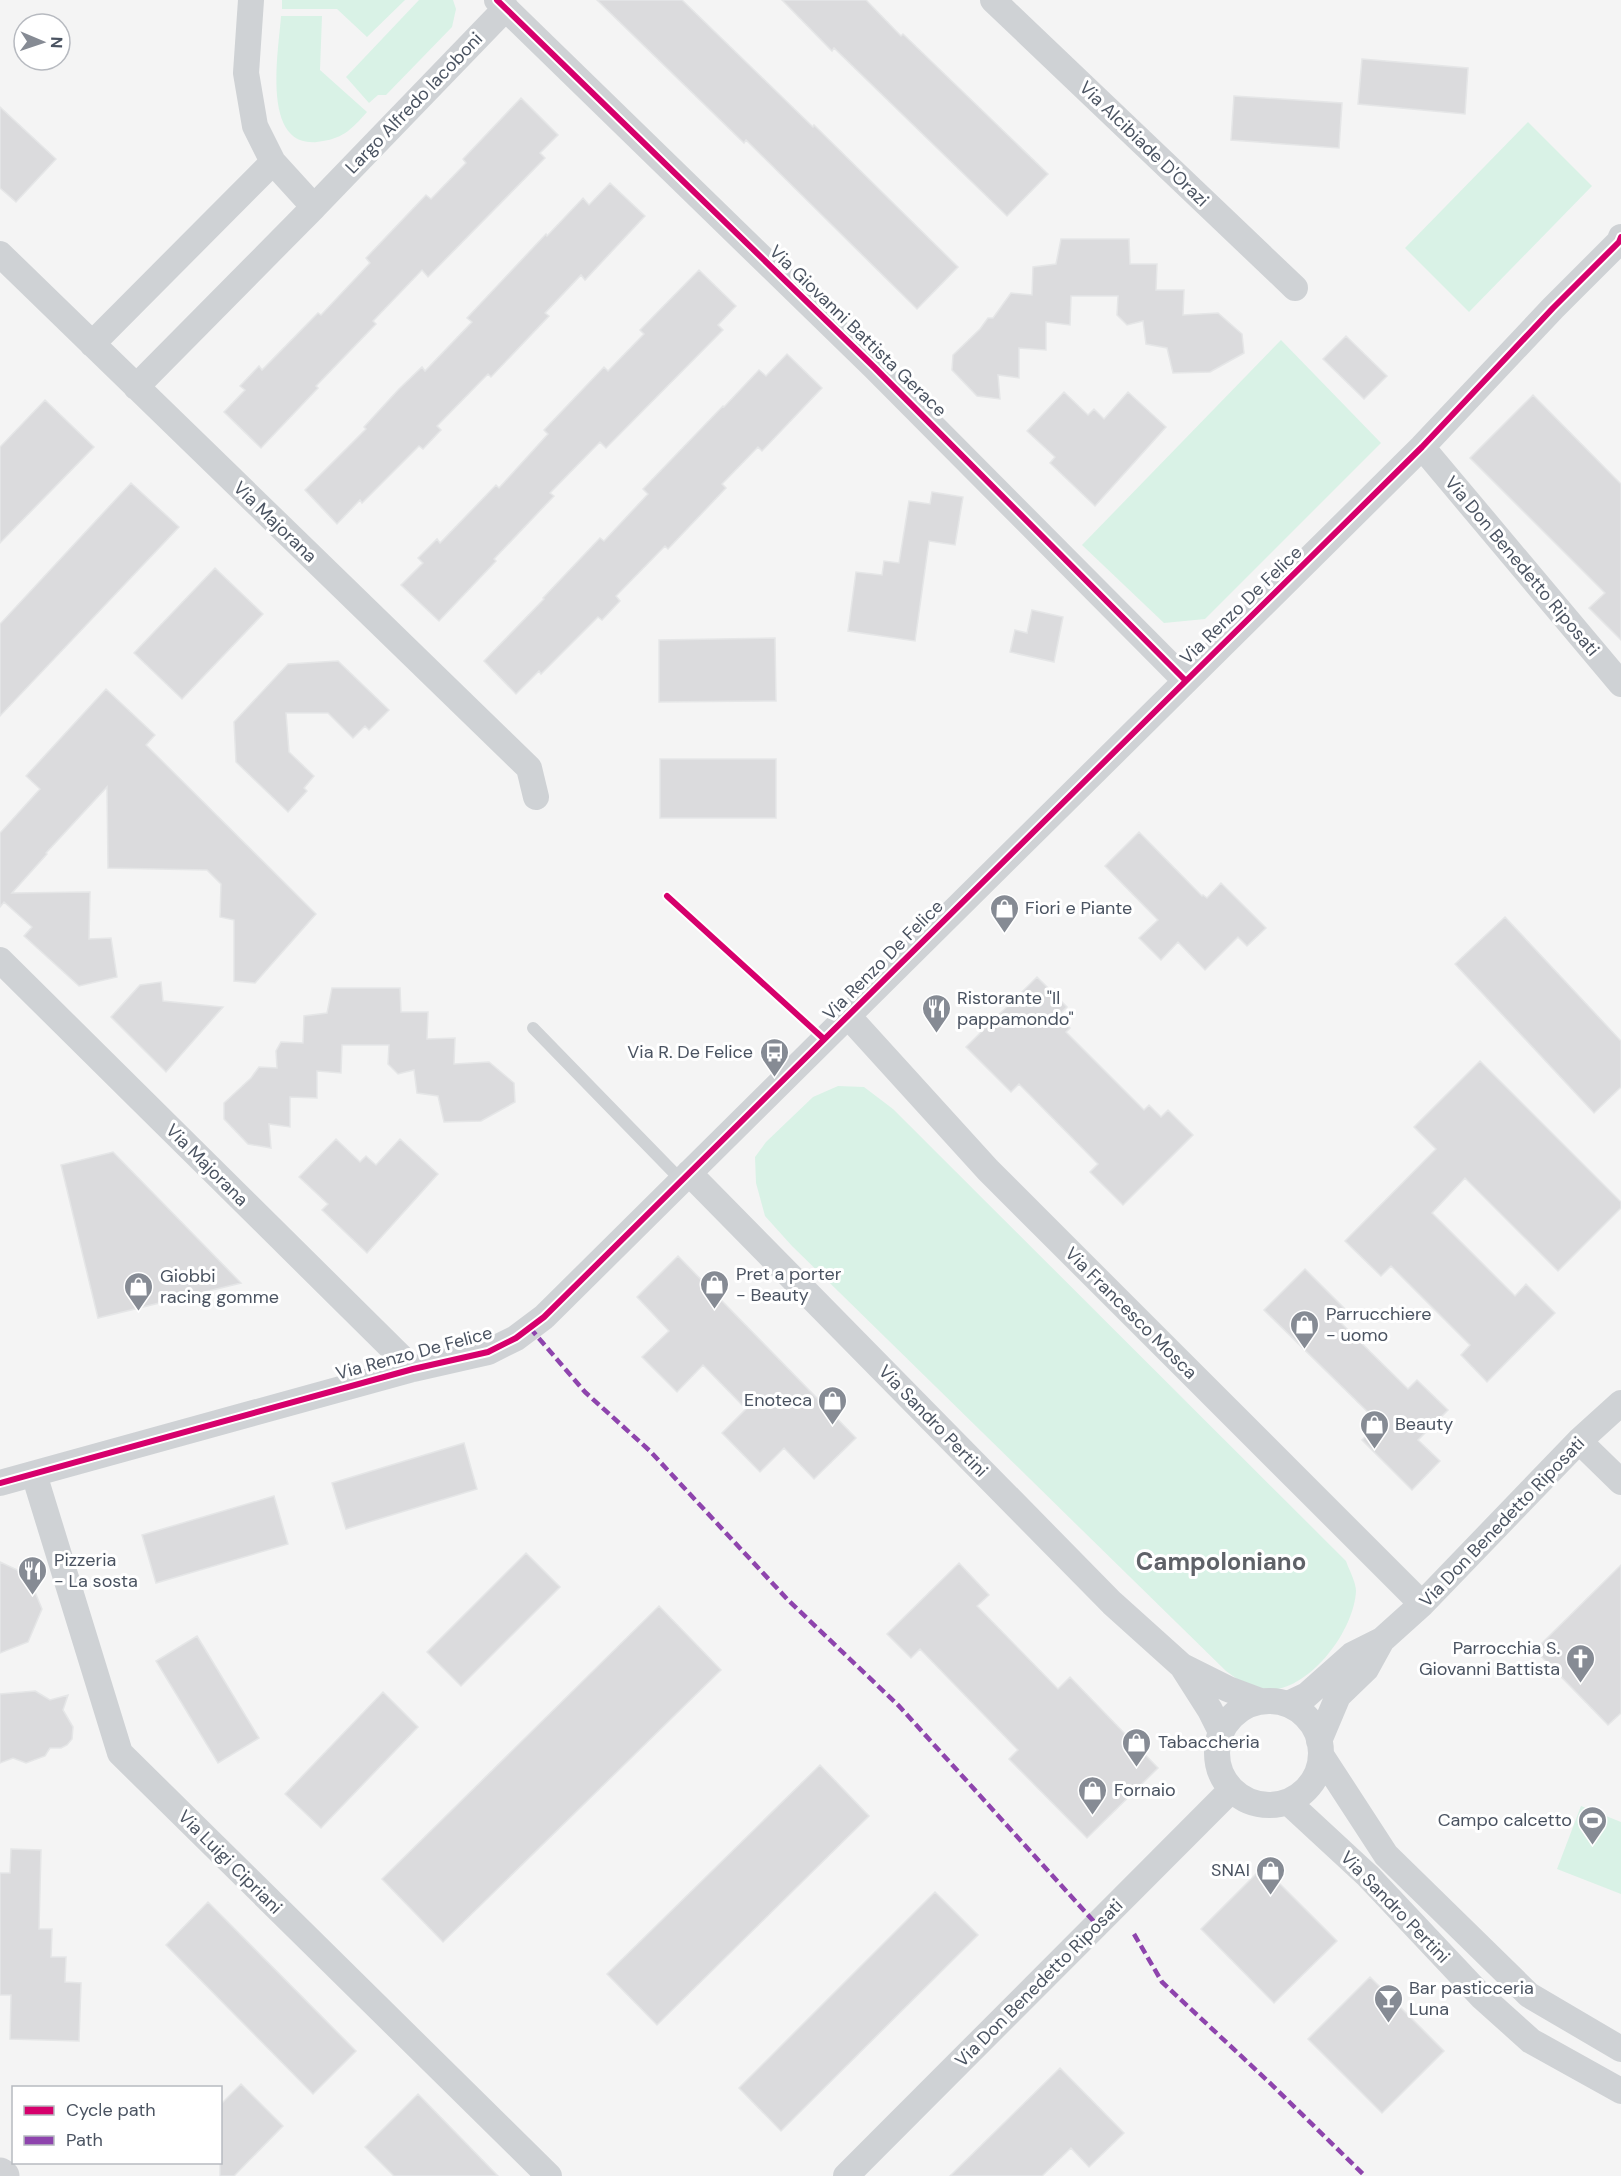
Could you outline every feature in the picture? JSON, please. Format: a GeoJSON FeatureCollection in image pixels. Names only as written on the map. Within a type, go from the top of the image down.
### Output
{"type":"FeatureCollection","features":[{"type":"Feature","properties":{"kind":"street"},"geometry":{"type":"LineString","coordinates":[[251,0],[246,73],[255,126],[273,162],[314,207]]}},
{"type":"Feature","properties":{"kind":"street","name":"Via Alcibiade D'Orazi"},"geometry":{"type":"LineString","coordinates":[[993,0],[1295,288]]}},
{"type":"Feature","properties":{"kind":"street","name":"Largo Alfredo Iacoboni"},"geometry":{"type":"LineString","coordinates":[[136,387],[314,207],[501,4]]}},
{"type":"Feature","properties":{"kind":"street","name":"Via Giovanni Battista Gerace"},"geometry":{"type":"LineString","coordinates":[[501,4],[874,366],[1185,680]]}},
{"type":"Feature","properties":{"kind":"street"},"geometry":{"type":"LineString","coordinates":[[92,344],[273,162]]}},
{"type":"Feature","properties":{"kind":"street","name":"Via Renzo De Felice"},"geometry":{"type":"LineString","coordinates":[[0,1483],[414,1369],[488,1352],[516,1338],[544,1317],[1422,447],[1620,240]]}},
{"type":"Feature","properties":{"kind":"street","name":"Via Majorana"},"geometry":{"type":"LineString","coordinates":[[0,254],[530,768],[536,797]]}},
{"type":"Feature","properties":{"kind":"street","name":"Via Don Benedetto Riposati"},"geometry":{"type":"LineString","coordinates":[[1422,447],[1621,684]]}},
{"type":"Feature","properties":{"kind":"street","name":"Via Majorana"},"geometry":{"type":"LineString","coordinates":[[0,960],[414,1369]]}},
{"type":"Feature","properties":{"kind":"street","name":"Via Francesco Mosca"},"geometry":{"type":"LineString","coordinates":[[848,1016],[988,1170],[1422,1604]]}},
{"type":"Feature","properties":{"kind":"street","name":"Via Sandro Pertini"},"geometry":{"type":"LineString","coordinates":[[686,1177],[1112,1603],[1182,1666],[1228,1689],[1260,1701]]}},
{"type":"Feature","properties":{"kind":"street","name":"Via Don Benedetto Riposati"},"geometry":{"type":"LineString","coordinates":[[1288,1704],[1307,1695],[1352,1655],[1382,1640],[1422,1604],[1579,1441],[1621,1403]]}},
{"type":"Feature","properties":{"kind":"street"},"geometry":{"type":"LineString","coordinates":[[1579,1441],[1621,1482]]}},
{"type":"Feature","properties":{"kind":"street","name":"Via Luigi Cipriani"},"geometry":{"type":"LineString","coordinates":[[34,1474],[120,1753],[549,2176]]}},
{"type":"Feature","properties":{"kind":"street","name":"Via Don Benedetto Riposati"},"geometry":{"type":"LineString","coordinates":[[1320,1748],[1338,1696],[1366,1669],[1382,1640]]}},
{"type":"Feature","properties":{"kind":"street","name":"Via Sandro Pertini"},"geometry":{"type":"LineString","coordinates":[[1182,1666],[1221,1732]]}},
{"type":"Feature","properties":{"kind":"street"},"geometry":{"type":"LineString","coordinates":[[1260,1701],[1288,1704],[1303,1713],[1313,1726],[1320,1748],[1318,1770],[1311,1783],[1301,1794],[1288,1802],[1274,1805],[1258,1804],[1244,1799],[1231,1790],[1222,1777],[1217,1763],[1217,1747],[1221,1732],[1230,1718],[1244,1707],[1260,1701]]}},
{"type":"Feature","properties":{"kind":"street","name":"Via Sandro Pertini"},"geometry":{"type":"LineString","coordinates":[[1320,1748],[1386,1855],[1411,1880],[1529,1995],[1621,2049]]}},
{"type":"Feature","properties":{"kind":"street","name":"Via Don Benedetto Riposati"},"geometry":{"type":"LineString","coordinates":[[846,2176],[1231,1790]]}},
{"type":"Feature","properties":{"kind":"street","name":"Via Sandro Pertini"},"geometry":{"type":"LineString","coordinates":[[1288,1802],[1368,1876],[1482,1997],[1532,2041],[1621,2091]]}},
{"type":"Feature","properties":{"kind":"lane"},"geometry":{"type":"LineString","coordinates":[[533,1028],[686,1177]]}},
{"type":"Feature","properties":{"kind":"green space"},"geometry":{"type":"Polygon","coordinates":[[[282,0],[405,0],[367,37],[337,9],[282,9],[282,0]]]}},
{"type":"Feature","properties":{"kind":"green space"},"geometry":{"type":"Polygon","coordinates":[[[419,0],[453,0],[456,9],[452,27],[386,95],[378,95],[369,103],[346,77],[419,0]]]}},
{"type":"Feature","properties":{"kind":"green space"},"geometry":{"type":"Polygon","coordinates":[[[281,16],[322,16],[320,70],[367,112],[351,129],[334,139],[317,142],[299,140],[287,129],[280,113],[276,72],[281,16]]]}},
{"type":"Feature","properties":{"kind":"green space"},"geometry":{"type":"Polygon","coordinates":[[[1528,122],[1592,186],[1469,312],[1405,248],[1528,122]]]}},
{"type":"Feature","properties":{"kind":"green space"},"geometry":{"type":"Polygon","coordinates":[[[1281,340],[1381,443],[1205,619],[1164,623],[1082,545],[1281,340]]]}},
{"type":"Feature","properties":{"kind":"green space"},"geometry":{"type":"Polygon","coordinates":[[[838,1086],[864,1087],[893,1109],[1346,1561],[1356,1587],[1353,1607],[1337,1642],[1311,1672],[1279,1689],[1262,1690],[1247,1685],[1226,1671],[792,1246],[765,1216],[756,1183],[755,1157],[766,1142],[813,1097],[838,1086]]]}},
{"type":"Feature","properties":{"kind":"green space","name":"Campo calcetto"},"geometry":{"type":"Polygon","coordinates":[[[1581,1806],[1621,1822],[1621,1894],[1557,1869],[1581,1806]]]}},
{"type":"Feature","properties":{"kind":"building"},"geometry":{"type":"Polygon","coordinates":[[[597,0],[682,0],[813,127],[814,125],[958,267],[917,309],[746,140],[744,143],[597,0]]]}},
{"type":"Feature","properties":{"kind":"building"},"geometry":{"type":"Polygon","coordinates":[[[782,0],[866,0],[901,36],[903,34],[1048,174],[1007,216],[834,48],[832,51],[782,0]]]}},
{"type":"Feature","properties":{"kind":"building"},"geometry":{"type":"Polygon","coordinates":[[[1362,59],[1468,68],[1465,114],[1358,104],[1362,59]]]}},
{"type":"Feature","properties":{"kind":"building"},"geometry":{"type":"Polygon","coordinates":[[[1234,96],[1342,103],[1339,148],[1231,140],[1234,96]]]}},
{"type":"Feature","properties":{"kind":"building"},"geometry":{"type":"Polygon","coordinates":[[[521,98],[558,135],[540,153],[545,158],[428,277],[422,270],[373,321],[376,324],[316,386],[318,388],[261,448],[224,412],[245,390],[240,386],[259,366],[262,370],[318,313],[321,315],[370,263],[366,258],[426,195],[431,199],[466,163],[463,159],[521,98]]]}},
{"type":"Feature","properties":{"kind":"building"},"geometry":{"type":"Polygon","coordinates":[[[0,107],[56,159],[16,202],[0,188],[0,107]]]}},
{"type":"Feature","properties":{"kind":"building"},"geometry":{"type":"Polygon","coordinates":[[[610,183],[645,216],[585,280],[581,275],[545,313],[549,316],[491,377],[488,374],[437,426],[441,430],[423,449],[419,446],[362,503],[360,500],[337,524],[305,490],[366,429],[364,427],[399,389],[422,367],[425,371],[472,322],[467,318],[546,234],[547,236],[583,198],[589,205],[610,183]]]}},
{"type":"Feature","properties":{"kind":"building"},"geometry":{"type":"Polygon","coordinates":[[[1061,239],[1129,239],[1130,264],[1157,264],[1156,290],[1184,290],[1183,315],[1218,313],[1242,334],[1244,353],[1210,372],[1173,373],[1167,348],[1146,344],[1143,321],[1127,325],[1117,315],[1118,296],[1071,296],[1070,325],[1046,322],[1046,350],[1019,348],[1019,378],[998,375],[1000,399],[977,396],[952,370],[953,355],[988,318],[993,318],[1011,293],[1032,295],[1033,267],[1056,264],[1061,239]]]}},
{"type":"Feature","properties":{"kind":"building"},"geometry":{"type":"Polygon","coordinates":[[[699,270],[736,306],[718,325],[723,330],[606,448],[600,442],[550,493],[554,496],[439,621],[401,585],[423,563],[418,558],[437,539],[440,543],[496,485],[499,488],[548,434],[544,430],[604,367],[608,371],[644,334],[640,330],[699,270]]]}},
{"type":"Feature","properties":{"kind":"building"},"geometry":{"type":"Polygon","coordinates":[[[1346,336],[1387,376],[1364,399],[1323,359],[1346,336]]]}},
{"type":"Feature","properties":{"kind":"building"},"geometry":{"type":"Polygon","coordinates":[[[787,354],[822,388],[762,451],[758,447],[722,484],[726,488],[668,549],[665,546],[616,596],[620,601],[602,620],[598,617],[541,674],[539,671],[516,694],[484,661],[600,538],[604,541],[648,494],[643,489],[723,406],[759,370],[766,376],[787,354]]]}},
{"type":"Feature","properties":{"kind":"building"},"geometry":{"type":"Polygon","coordinates":[[[1064,392],[1088,415],[1094,409],[1104,419],[1128,392],[1166,427],[1095,506],[1050,463],[1055,457],[1027,431],[1064,392]]]}},
{"type":"Feature","properties":{"kind":"building"},"geometry":{"type":"Polygon","coordinates":[[[1533,395],[1621,484],[1621,640],[1589,608],[1605,593],[1470,458],[1533,395]]]}},
{"type":"Feature","properties":{"kind":"building"},"geometry":{"type":"Polygon","coordinates":[[[45,400],[94,447],[0,543],[0,447],[45,400]]]}},
{"type":"Feature","properties":{"kind":"building"},"geometry":{"type":"Polygon","coordinates":[[[131,483],[179,527],[0,716],[0,624],[131,483]]]}},
{"type":"Feature","properties":{"kind":"building"},"geometry":{"type":"Polygon","coordinates":[[[932,492],[963,497],[955,545],[929,541],[915,641],[848,631],[856,572],[882,575],[884,561],[899,563],[909,501],[930,504],[932,492]]]}},
{"type":"Feature","properties":{"kind":"building"},"geometry":{"type":"Polygon","coordinates":[[[215,568],[263,614],[182,699],[134,653],[215,568]]]}},
{"type":"Feature","properties":{"kind":"building"},"geometry":{"type":"Polygon","coordinates":[[[1032,610],[1063,617],[1054,662],[1010,652],[1015,630],[1027,633],[1032,610]]]}},
{"type":"Feature","properties":{"kind":"building"},"geometry":{"type":"Polygon","coordinates":[[[775,638],[776,701],[659,702],[659,640],[775,638]]]}},
{"type":"Feature","properties":{"kind":"building"},"geometry":{"type":"Polygon","coordinates":[[[338,661],[389,710],[369,730],[365,726],[353,738],[328,713],[286,713],[289,752],[314,776],[304,788],[307,791],[288,812],[236,762],[234,722],[288,664],[338,661]]]}},
{"type":"Feature","properties":{"kind":"building"},"geometry":{"type":"Polygon","coordinates":[[[106,689],[155,735],[146,745],[316,914],[255,983],[234,981],[234,920],[220,917],[221,884],[207,870],[108,868],[107,787],[12,893],[90,892],[89,939],[111,938],[117,977],[79,986],[24,936],[32,927],[4,902],[0,907],[0,833],[40,789],[26,776],[106,689]]]}},
{"type":"Feature","properties":{"kind":"building"},"geometry":{"type":"Polygon","coordinates":[[[660,759],[776,759],[776,818],[660,818],[660,759]]]}},
{"type":"Feature","properties":{"kind":"building"},"geometry":{"type":"Polygon","coordinates":[[[1139,832],[1202,896],[1207,898],[1221,883],[1266,928],[1247,946],[1238,937],[1205,970],[1178,942],[1161,960],[1139,938],[1158,920],[1105,866],[1139,832]]]}},
{"type":"Feature","properties":{"kind":"building"},"geometry":{"type":"Polygon","coordinates":[[[1505,917],[1621,1041],[1621,1087],[1594,1113],[1455,964],[1505,917]]]}},
{"type":"Feature","properties":{"kind":"building"},"geometry":{"type":"Polygon","coordinates":[[[1037,977],[1067,1007],[1058,1016],[1070,1028],[1066,1032],[1144,1110],[1149,1105],[1161,1117],[1168,1110],[1193,1135],[1123,1205],[1090,1172],[1098,1164],[1019,1084],[1011,1092],[966,1047],[1037,977]]]}},
{"type":"Feature","properties":{"kind":"building"},"geometry":{"type":"Polygon","coordinates":[[[161,982],[163,1001],[223,1007],[166,1072],[111,1017],[140,985],[161,982]]]}},
{"type":"Feature","properties":{"kind":"building"},"geometry":{"type":"Polygon","coordinates":[[[332,988],[400,988],[401,1012],[428,1012],[427,1039],[455,1038],[454,1064],[489,1062],[514,1083],[515,1102],[481,1121],[444,1122],[438,1096],[417,1093],[414,1070],[398,1074],[388,1064],[389,1045],[342,1045],[341,1073],[317,1071],[317,1098],[290,1097],[290,1127],[269,1124],[271,1148],[248,1144],[224,1119],[224,1103],[251,1078],[259,1067],[277,1068],[276,1051],[281,1042],[303,1043],[304,1016],[327,1013],[332,988]]]}},
{"type":"Feature","properties":{"kind":"building"},"geometry":{"type":"Polygon","coordinates":[[[1480,1061],[1621,1202],[1621,1208],[1558,1271],[1465,1178],[1432,1213],[1515,1296],[1526,1284],[1555,1313],[1487,1382],[1461,1355],[1470,1345],[1391,1266],[1381,1276],[1345,1241],[1436,1149],[1414,1127],[1480,1061]]]}},
{"type":"Feature","properties":{"kind":"building"},"geometry":{"type":"Polygon","coordinates":[[[336,1139],[360,1162],[366,1156],[376,1165],[400,1139],[438,1174],[367,1253],[322,1210],[328,1204],[299,1177],[336,1139]]]}},
{"type":"Feature","properties":{"kind":"building"},"geometry":{"type":"Polygon","coordinates":[[[113,1152],[241,1283],[98,1318],[61,1165],[113,1152]]]}},
{"type":"Feature","properties":{"kind":"building"},"geometry":{"type":"Polygon","coordinates":[[[678,1256],[856,1438],[814,1479],[784,1448],[760,1472],[722,1433],[746,1409],[703,1365],[677,1392],[642,1357],[669,1331],[637,1297],[678,1256]]]}},
{"type":"Feature","properties":{"kind":"building"},"geometry":{"type":"Polygon","coordinates":[[[1305,1269],[1348,1312],[1339,1321],[1408,1389],[1417,1380],[1448,1410],[1418,1440],[1440,1461],[1412,1490],[1362,1440],[1379,1423],[1264,1310],[1305,1269]]]}},
{"type":"Feature","properties":{"kind":"building"},"geometry":{"type":"Polygon","coordinates":[[[464,1443],[477,1489],[346,1529],[332,1483],[464,1443]]]}},
{"type":"Feature","properties":{"kind":"building"},"geometry":{"type":"Polygon","coordinates":[[[274,1496],[288,1544],[156,1583],[142,1535],[274,1496]]]}},
{"type":"Feature","properties":{"kind":"building"},"geometry":{"type":"Polygon","coordinates":[[[526,1553],[560,1587],[461,1686],[427,1652],[526,1553]]]}},
{"type":"Feature","properties":{"kind":"building"},"geometry":{"type":"Polygon","coordinates":[[[0,1562],[28,1575],[42,1609],[28,1642],[0,1653],[0,1562]]]}},
{"type":"Feature","properties":{"kind":"building"},"geometry":{"type":"Polygon","coordinates":[[[959,1563],[989,1595],[977,1606],[1058,1689],[1070,1677],[1158,1768],[1087,1838],[1009,1759],[1018,1750],[920,1649],[911,1658],[887,1634],[959,1563]]]}},
{"type":"Feature","properties":{"kind":"building"},"geometry":{"type":"Polygon","coordinates":[[[1621,1565],[1621,1713],[1608,1725],[1535,1650],[1621,1565]]]}},
{"type":"Feature","properties":{"kind":"building"},"geometry":{"type":"Polygon","coordinates":[[[659,1606],[721,1670],[443,1942],[382,1879],[659,1606]]]}},
{"type":"Feature","properties":{"kind":"building"},"geometry":{"type":"Polygon","coordinates":[[[197,1636],[259,1738],[218,1763],[156,1661],[197,1636]]]}},
{"type":"Feature","properties":{"kind":"building"},"geometry":{"type":"Polygon","coordinates":[[[35,1691],[50,1700],[68,1695],[63,1710],[73,1727],[72,1739],[67,1745],[61,1748],[50,1748],[45,1756],[26,1763],[13,1758],[0,1763],[0,1694],[35,1691]]]}},
{"type":"Feature","properties":{"kind":"building"},"geometry":{"type":"Polygon","coordinates":[[[383,1692],[418,1727],[321,1828],[285,1794],[383,1692]]]}},
{"type":"Feature","properties":{"kind":"building"},"geometry":{"type":"Polygon","coordinates":[[[820,1765],[869,1816],[657,2025],[607,1974],[820,1765]]]}},
{"type":"Feature","properties":{"kind":"building"},"geometry":{"type":"Polygon","coordinates":[[[11,1849],[41,1850],[39,1929],[52,1929],[51,1957],[66,1957],[65,1982],[81,1983],[79,2041],[10,2039],[11,1995],[0,1995],[0,1873],[10,1873],[11,1849]]]}},
{"type":"Feature","properties":{"kind":"building"},"geometry":{"type":"Polygon","coordinates":[[[1263,1867],[1337,1941],[1274,2003],[1201,1929],[1263,1867]]]}},
{"type":"Feature","properties":{"kind":"building"},"geometry":{"type":"Polygon","coordinates":[[[935,1892],[978,1935],[781,2131],[739,2088],[935,1892]]]}},
{"type":"Feature","properties":{"kind":"building"},"geometry":{"type":"Polygon","coordinates":[[[208,1902],[356,2051],[313,2094],[166,1945],[208,1902]]]}},
{"type":"Feature","properties":{"kind":"building"},"geometry":{"type":"Polygon","coordinates":[[[1370,1977],[1444,2051],[1382,2113],[1308,2039],[1370,1977]]]}},
{"type":"Feature","properties":{"kind":"building"},"geometry":{"type":"Polygon","coordinates":[[[1060,2068],[1124,2133],[1089,2167],[1071,2148],[1042,2176],[950,2176],[1060,2068]]]}},
{"type":"Feature","properties":{"kind":"building"},"geometry":{"type":"Polygon","coordinates":[[[241,2084],[283,2126],[234,2176],[220,2176],[222,2103],[241,2084]]]}},
{"type":"Feature","properties":{"kind":"building"},"geometry":{"type":"Polygon","coordinates":[[[418,2094],[498,2176],[394,2176],[365,2147],[418,2094]]]}},
{"type":"Feature","properties":{"kind":"marked path"},"geometry":{"type":"LineString","coordinates":[[530,1328],[585,1392],[650,1451],[788,1600],[899,1706],[1097,1925]]}},
{"type":"Feature","properties":{"kind":"marked path"},"geometry":{"type":"LineString","coordinates":[[1134,1934],[1162,1982],[1365,2176]]}},
{"type":"Feature","properties":{"kind":"cycle path"},"geometry":{"type":"LineString","coordinates":[[497,0],[874,367],[1185,680]]}},
{"type":"Feature","properties":{"kind":"cycle path"},"geometry":{"type":"LineString","coordinates":[[0,1483],[413,1369],[488,1352],[516,1338],[544,1317],[1422,447],[1553,308],[1619,242],[1621,237]]}},
{"type":"Feature","properties":{"kind":"cycle path"},"geometry":{"type":"LineString","coordinates":[[667,896],[824,1039]]}},
{"type":"Feature","properties":{"kind":"place","name":"Fiori e Piante"},"geometry":{"type":"Point","coordinates":[1004,934]}},
{"type":"Feature","properties":{"kind":"place","name":"Ristorante \"Il pappamondo\""},"geometry":{"type":"Point","coordinates":[936,1034]}},
{"type":"Feature","properties":{"kind":"place","name":"Via R. De Felice"},"geometry":{"type":"Point","coordinates":[774,1078]}},
{"type":"Feature","properties":{"kind":"place","name":"Pret a porter - Beauty"},"geometry":{"type":"Point","coordinates":[715,1310]}},
{"type":"Feature","properties":{"kind":"place","name":"Giobbi racing gomme"},"geometry":{"type":"Point","coordinates":[139,1312]}},
{"type":"Feature","properties":{"kind":"place","name":"Parrucchiere - uomo"},"geometry":{"type":"Point","coordinates":[1305,1350]}},
{"type":"Feature","properties":{"kind":"place","name":"Enoteca"},"geometry":{"type":"Point","coordinates":[833,1426]}},
{"type":"Feature","properties":{"kind":"place","name":"Beauty"},"geometry":{"type":"Point","coordinates":[1374,1450]}},
{"type":"Feature","properties":{"kind":"place","name":"Pizzeria - La sosta"},"geometry":{"type":"Point","coordinates":[33,1596]}},
{"type":"Feature","properties":{"kind":"place","name":"Parrocchia S. Giovanni Battista"},"geometry":{"type":"Point","coordinates":[1581,1684]}},
{"type":"Feature","properties":{"kind":"place","name":"Tabaccheria"},"geometry":{"type":"Point","coordinates":[1137,1768]}},
{"type":"Feature","properties":{"kind":"place","name":"Fornaio"},"geometry":{"type":"Point","coordinates":[1093,1816]}},
{"type":"Feature","properties":{"kind":"place","name":"Campo calcetto"},"geometry":{"type":"Point","coordinates":[1593,1846]}},
{"type":"Feature","properties":{"kind":"place","name":"SNAI"},"geometry":{"type":"Point","coordinates":[1271,1896]}},
{"type":"Feature","properties":{"kind":"place","name":"Bar pasticceria Luna"},"geometry":{"type":"Point","coordinates":[1388,2024]}},
{"type":"Feature","properties":{"kind":"district","name":"Campoloniano"},"geometry":{"type":"Point","coordinates":[1221,1561]}}]}
